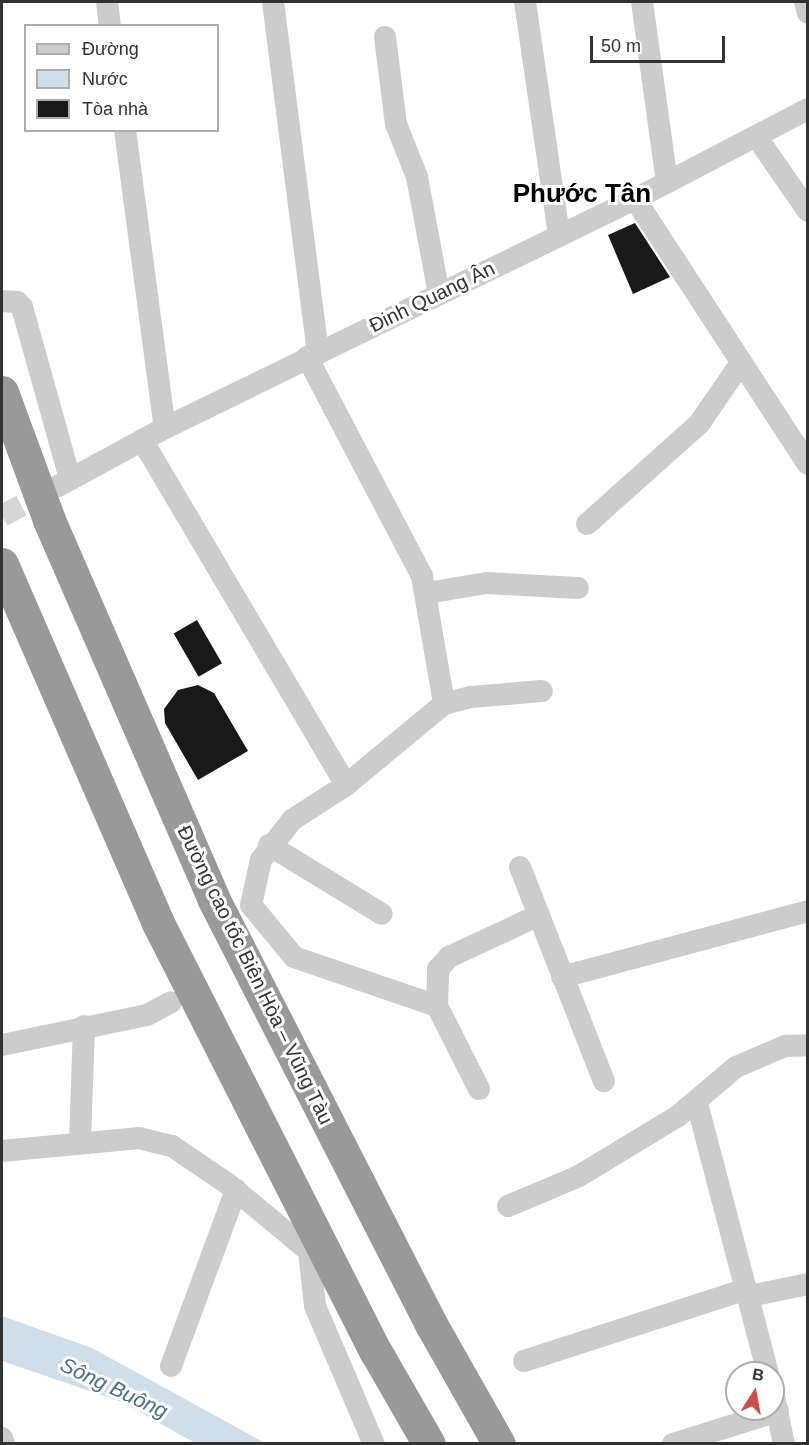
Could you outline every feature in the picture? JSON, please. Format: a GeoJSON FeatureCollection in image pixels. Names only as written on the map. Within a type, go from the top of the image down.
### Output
{"type":"FeatureCollection","features":[{"type":"Feature","properties":{"kind":"highway","name":"Đường cao tốc Biên Hòa – Vũng Tàu"},"geometry":{"type":"LineString","coordinates":[[2,392],[49,520],[213,898],[431,1324],[499,1443]]}},
{"type":"Feature","properties":{"kind":"highway"},"geometry":{"type":"LineString","coordinates":[[2,564],[158,923],[376,1352],[429,1443]]}},
{"type":"Feature","properties":{"kind":"street"},"geometry":{"type":"LineString","coordinates":[[107,2],[110,24]]}},
{"type":"Feature","properties":{"kind":"street"},"geometry":{"type":"LineString","coordinates":[[273,2],[312,355],[409,548],[427,593],[444,704]]}},
{"type":"Feature","properties":{"kind":"street"},"geometry":{"type":"LineString","coordinates":[[525,2],[559,234]]}},
{"type":"Feature","properties":{"kind":"street"},"geometry":{"type":"LineString","coordinates":[[642,2],[667,182]]}},
{"type":"Feature","properties":{"kind":"street"},"geometry":{"type":"LineString","coordinates":[[805,2],[807,14]]}},
{"type":"Feature","properties":{"kind":"street"},"geometry":{"type":"LineString","coordinates":[[385,37],[397,132],[417,177],[440,294]]}},
{"type":"Feature","properties":{"kind":"street","name":"Đinh Quang Ân"},"geometry":{"type":"LineString","coordinates":[[2,301],[16,302],[22,307],[64,483],[165,428],[559,234],[635,199],[807,109]]}},
{"type":"Feature","properties":{"kind":"street"},"geometry":{"type":"LineString","coordinates":[[124,132],[165,428]]}},
{"type":"Feature","properties":{"kind":"street"},"geometry":{"type":"LineString","coordinates":[[756,136],[807,211]]}},
{"type":"Feature","properties":{"kind":"street"},"geometry":{"type":"LineString","coordinates":[[635,199],[807,464]]}},
{"type":"Feature","properties":{"kind":"street"},"geometry":{"type":"LineString","coordinates":[[587,524],[699,424],[741,363]]}},
{"type":"Feature","properties":{"kind":"street"},"geometry":{"type":"LineString","coordinates":[[142,440],[346,785]]}},
{"type":"Feature","properties":{"kind":"street"},"geometry":{"type":"LineString","coordinates":[[427,593],[486,583],[578,588]]}},
{"type":"Feature","properties":{"kind":"street"},"geometry":{"type":"LineString","coordinates":[[437,1006],[294,957],[251,905],[261,860],[269,845],[292,820],[346,785],[444,704],[471,697],[542,691]]}},
{"type":"Feature","properties":{"kind":"street"},"geometry":{"type":"LineString","coordinates":[[269,845],[382,914]]}},
{"type":"Feature","properties":{"kind":"street"},"geometry":{"type":"LineString","coordinates":[[520,867],[537,916],[604,1081]]}},
{"type":"Feature","properties":{"kind":"street"},"geometry":{"type":"LineString","coordinates":[[562,977],[807,911]]}},
{"type":"Feature","properties":{"kind":"street"},"geometry":{"type":"LineString","coordinates":[[479,1089],[437,1006],[438,969],[449,957],[537,916]]}},
{"type":"Feature","properties":{"kind":"street"},"geometry":{"type":"LineString","coordinates":[[2,1045],[84,1026],[147,1016],[171,1002]]}},
{"type":"Feature","properties":{"kind":"street"},"geometry":{"type":"LineString","coordinates":[[80,1141],[84,1026]]}},
{"type":"Feature","properties":{"kind":"street"},"geometry":{"type":"LineString","coordinates":[[508,1206],[579,1176],[697,1103],[736,1067],[785,1046],[807,1045]]}},
{"type":"Feature","properties":{"kind":"street"},"geometry":{"type":"LineString","coordinates":[[697,1103],[765,1361]]}},
{"type":"Feature","properties":{"kind":"street"},"geometry":{"type":"LineString","coordinates":[[2,1151],[80,1141],[139,1138],[172,1146],[236,1190],[309,1251],[315,1306],[374,1443]]}},
{"type":"Feature","properties":{"kind":"street"},"geometry":{"type":"LineString","coordinates":[[171,1366],[236,1190]]}},
{"type":"Feature","properties":{"kind":"street"},"geometry":{"type":"LineString","coordinates":[[524,1361],[748,1293],[807,1284]]}},
{"type":"Feature","properties":{"kind":"street"},"geometry":{"type":"LineString","coordinates":[[673,1443],[726,1421]]}},
{"type":"Feature","properties":{"kind":"street"},"geometry":{"type":"LineString","coordinates":[[779,1421],[784,1443]]}},
{"type":"Feature","properties":{"kind":"street"},"geometry":{"type":"LineString","coordinates":[[2,1438],[4,1443]]}},
{"type":"Feature","properties":{"kind":"water","name":"Sông Buông"},"geometry":{"type":"Polygon","coordinates":[[[2,1316],[92,1348],[265,1443],[195,1443],[122,1402],[2,1361],[2,1316]]]}},
{"type":"Feature","properties":{"kind":"building"},"geometry":{"type":"Polygon","coordinates":[[[635,223],[670,277],[633,294],[608,235],[635,223]]]}},
{"type":"Feature","properties":{"kind":"building"},"geometry":{"type":"Polygon","coordinates":[[[197,620],[222,663],[199,677],[174,634],[197,620]]]}},
{"type":"Feature","properties":{"kind":"building"},"geometry":{"type":"Polygon","coordinates":[[[198,685],[214,693],[248,751],[198,780],[165,723],[164,709],[178,690],[198,685]]]}},
{"type":"Feature","properties":{"kind":"tunnel"},"geometry":{"type":"LineString","coordinates":[[2,516],[51,490]]}},
{"type":"Feature","properties":{"kind":"district","name":"Phước Tân"},"geometry":{"type":"Point","coordinates":[582,194]}}]}
